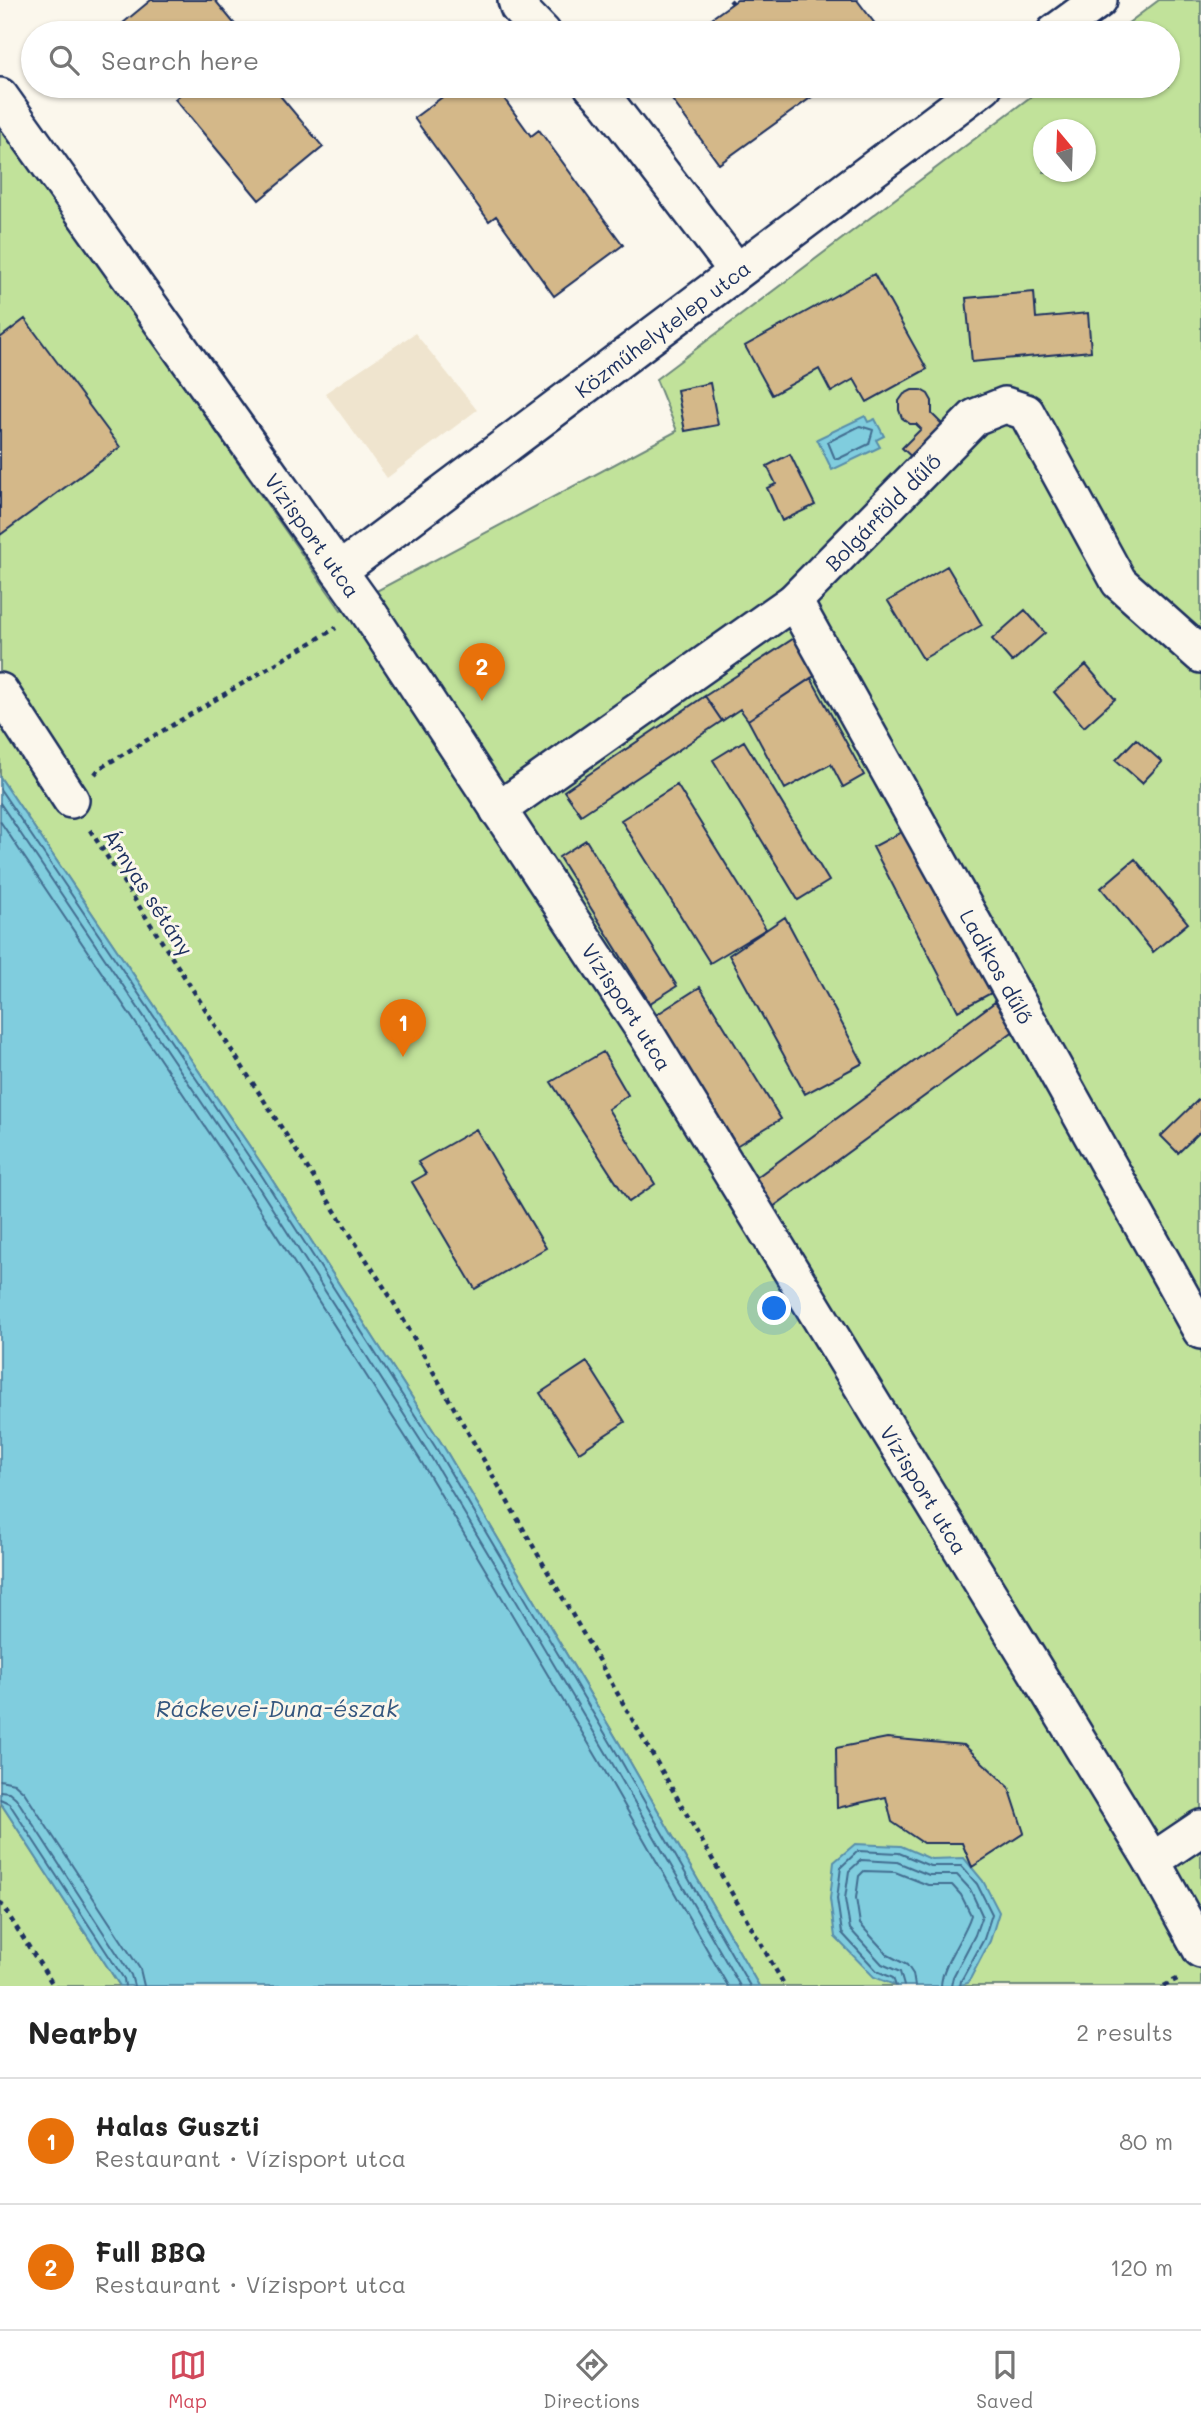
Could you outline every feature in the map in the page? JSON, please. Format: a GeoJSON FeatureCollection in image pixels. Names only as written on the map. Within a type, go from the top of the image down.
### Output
{"type":"FeatureCollection","features":[{"type":"Feature","properties":{"kind":"street"},"geometry":{"type":"LineString","coordinates":[[516,0],[518,7],[531,21]]}},
{"type":"Feature","properties":{"kind":"street"},"geometry":{"type":"LineString","coordinates":[[1070,21],[1099,0]]}},
{"type":"Feature","properties":{"kind":"street","name":"Vízisport utca"},"geometry":{"type":"LineString","coordinates":[[0,96],[367,610],[647,1035],[1152,1861],[1201,1950]]}},
{"type":"Feature","properties":{"kind":"street"},"geometry":{"type":"LineString","coordinates":[[603,98],[736,270]]}},
{"type":"Feature","properties":{"kind":"street","name":"Közműhelytelep utca"},"geometry":{"type":"LineString","coordinates":[[339,570],[968,98]]}},
{"type":"Feature","properties":{"kind":"street","name":"Bolgárföld dűlő"},"geometry":{"type":"LineString","coordinates":[[498,810],[794,601],[975,417],[1004,405],[1026,412],[1119,582],[1201,655]]}},
{"type":"Feature","properties":{"kind":"street","name":"Ladikos dűlő"},"geometry":{"type":"LineString","coordinates":[[794,601],[1201,1331]]}},
{"type":"Feature","properties":{"kind":"street"},"geometry":{"type":"LineString","coordinates":[[0,691],[71,800]]}},
{"type":"Feature","properties":{"kind":"street"},"geometry":{"type":"LineString","coordinates":[[1152,1861],[1201,1828]]}},
{"type":"Feature","properties":{"kind":"path"},"geometry":{"type":"LineString","coordinates":[[71,800],[100,768],[367,610]]}},
{"type":"Feature","properties":{"kind":"path","name":"Árnyas sétány"},"geometry":{"type":"LineString","coordinates":[[71,800],[391,1298],[785,1986]]}},
{"type":"Feature","properties":{"kind":"path"},"geometry":{"type":"LineString","coordinates":[[0,1902],[54,1986]]}},
{"type":"Feature","properties":{"kind":"shaded area"},"geometry":{"type":"Polygon","coordinates":[[[415,333],[477,410],[387,478],[325,393],[415,333]]]}},
{"type":"Feature","properties":{"kind":"green space"},"geometry":{"type":"Polygon","coordinates":[[[1159,0],[1201,0],[1201,1986],[759,1986],[442,1444],[267,1172],[0,777],[0,123],[341,610],[677,431],[656,379],[1029,98],[1180,98],[1180,21],[1131,21],[1159,0]]]}},
{"type":"Feature","properties":{"kind":"green space"},"geometry":{"type":"Polygon","coordinates":[[[0,1802],[120,1986],[0,1986],[0,1802]]]}},
{"type":"Feature","properties":{"kind":"water"},"geometry":{"type":"Polygon","coordinates":[[[865,416],[868,422],[875,419],[884,436],[876,440],[880,447],[832,470],[817,439],[865,416]]]}},
{"type":"Feature","properties":{"kind":"water","name":"Ráckevei-Duna-észak"},"geometry":{"type":"Polygon","coordinates":[[[0,777],[267,1172],[442,1444],[759,1986],[120,1986],[0,1802],[0,777]]]}},
{"type":"Feature","properties":{"kind":"water"},"geometry":{"type":"Polygon","coordinates":[[[855,1844],[901,1846],[931,1859],[964,1858],[983,1881],[999,1912],[990,1941],[968,1983],[957,1986],[897,1986],[874,1977],[835,1937],[830,1899],[834,1862],[855,1844]]]}},
{"type":"Feature","properties":{"kind":"building"},"geometry":{"type":"Polygon","coordinates":[[[151,0],[215,0],[232,21],[125,21],[151,0]]]}},
{"type":"Feature","properties":{"kind":"building"},"geometry":{"type":"Polygon","coordinates":[[[737,0],[857,0],[873,21],[708,21],[737,0]]]}},
{"type":"Feature","properties":{"kind":"building"},"geometry":{"type":"Polygon","coordinates":[[[282,98],[323,147],[259,200],[175,99],[282,98]]]}},
{"type":"Feature","properties":{"kind":"building"},"geometry":{"type":"Polygon","coordinates":[[[441,98],[504,98],[531,136],[539,130],[623,245],[554,296],[496,216],[489,221],[414,118],[441,98]]]}},
{"type":"Feature","properties":{"kind":"building"},"geometry":{"type":"Polygon","coordinates":[[[671,98],[810,98],[719,164],[671,98]]]}},
{"type":"Feature","properties":{"kind":"building"},"geometry":{"type":"Polygon","coordinates":[[[874,274],[927,369],[867,402],[854,379],[831,392],[819,369],[772,395],[745,346],[874,274]]]}},
{"type":"Feature","properties":{"kind":"building"},"geometry":{"type":"Polygon","coordinates":[[[1034,292],[1036,318],[1088,313],[1091,351],[972,362],[966,298],[1034,292]]]}},
{"type":"Feature","properties":{"kind":"building"},"geometry":{"type":"Polygon","coordinates":[[[25,319],[120,447],[0,535],[0,338],[25,319]]]}},
{"type":"Feature","properties":{"kind":"building"},"geometry":{"type":"Polygon","coordinates":[[[710,383],[718,425],[685,431],[677,390],[710,383]]]}},
{"type":"Feature","properties":{"kind":"building"},"geometry":{"type":"Polygon","coordinates":[[[921,390],[928,394],[932,401],[932,414],[949,431],[918,463],[902,448],[921,429],[902,418],[899,410],[899,401],[904,394],[921,390]]]}},
{"type":"Feature","properties":{"kind":"building"},"geometry":{"type":"Polygon","coordinates":[[[790,454],[815,505],[782,521],[767,488],[776,484],[767,466],[790,454]]]}},
{"type":"Feature","properties":{"kind":"building"},"geometry":{"type":"Polygon","coordinates":[[[947,566],[982,625],[923,659],[888,601],[947,566]]]}},
{"type":"Feature","properties":{"kind":"building"},"geometry":{"type":"Polygon","coordinates":[[[1025,610],[1045,633],[1012,662],[992,639],[1025,610]]]}},
{"type":"Feature","properties":{"kind":"building"},"geometry":{"type":"Polygon","coordinates":[[[799,635],[822,671],[748,720],[740,709],[722,721],[705,696],[799,635]]]}},
{"type":"Feature","properties":{"kind":"building"},"geometry":{"type":"Polygon","coordinates":[[[1086,665],[1115,699],[1084,727],[1054,692],[1086,665]]]}},
{"type":"Feature","properties":{"kind":"building"},"geometry":{"type":"Polygon","coordinates":[[[811,678],[864,775],[843,787],[831,764],[785,789],[748,720],[811,678]]]}},
{"type":"Feature","properties":{"kind":"building"},"geometry":{"type":"Polygon","coordinates":[[[705,696],[722,721],[581,815],[564,791],[705,696]]]}},
{"type":"Feature","properties":{"kind":"building"},"geometry":{"type":"Polygon","coordinates":[[[1136,739],[1162,762],[1142,783],[1116,760],[1136,739]]]}},
{"type":"Feature","properties":{"kind":"building"},"geometry":{"type":"Polygon","coordinates":[[[744,741],[829,881],[798,900],[713,760],[744,741]]]}},
{"type":"Feature","properties":{"kind":"building"},"geometry":{"type":"Polygon","coordinates":[[[677,785],[766,929],[710,963],[621,820],[677,785]]]}},
{"type":"Feature","properties":{"kind":"building"},"geometry":{"type":"Polygon","coordinates":[[[907,829],[993,992],[958,1011],[873,847],[907,829]]]}},
{"type":"Feature","properties":{"kind":"building"},"geometry":{"type":"Polygon","coordinates":[[[586,840],[677,986],[650,1003],[559,857],[586,840]]]}},
{"type":"Feature","properties":{"kind":"building"},"geometry":{"type":"Polygon","coordinates":[[[1135,859],[1188,923],[1153,952],[1101,888],[1135,859]]]}},
{"type":"Feature","properties":{"kind":"building"},"geometry":{"type":"Polygon","coordinates":[[[785,917],[863,1063],[805,1094],[729,955],[785,917]]]}},
{"type":"Feature","properties":{"kind":"building"},"geometry":{"type":"Polygon","coordinates":[[[700,987],[781,1119],[736,1146],[656,1015],[700,987]]]}},
{"type":"Feature","properties":{"kind":"building"},"geometry":{"type":"Polygon","coordinates":[[[995,1002],[1015,1030],[773,1207],[753,1180],[995,1002]]]}},
{"type":"Feature","properties":{"kind":"building"},"geometry":{"type":"Polygon","coordinates":[[[603,1052],[628,1095],[608,1109],[655,1184],[629,1202],[551,1082],[603,1052]]]}},
{"type":"Feature","properties":{"kind":"building"},"geometry":{"type":"Polygon","coordinates":[[[1201,1097],[1201,1131],[1178,1153],[1161,1136],[1201,1097]]]}},
{"type":"Feature","properties":{"kind":"building"},"geometry":{"type":"Polygon","coordinates":[[[476,1129],[546,1248],[475,1289],[412,1182],[426,1174],[418,1162],[476,1129]]]}},
{"type":"Feature","properties":{"kind":"building"},"geometry":{"type":"Polygon","coordinates":[[[587,1362],[625,1422],[579,1452],[540,1393],[587,1362]]]}},
{"type":"Feature","properties":{"kind":"building"},"geometry":{"type":"Polygon","coordinates":[[[887,1738],[964,1745],[1009,1787],[1024,1833],[972,1867],[962,1843],[923,1843],[892,1822],[886,1797],[837,1808],[836,1748],[887,1738]]]}},
{"type":"Feature","properties":{"kind":"place","name":"Full BBQ"},"geometry":{"type":"Point","coordinates":[482,701]}},
{"type":"Feature","properties":{"kind":"place","name":"Halas Guszti"},"geometry":{"type":"Point","coordinates":[403,1057]}}]}
